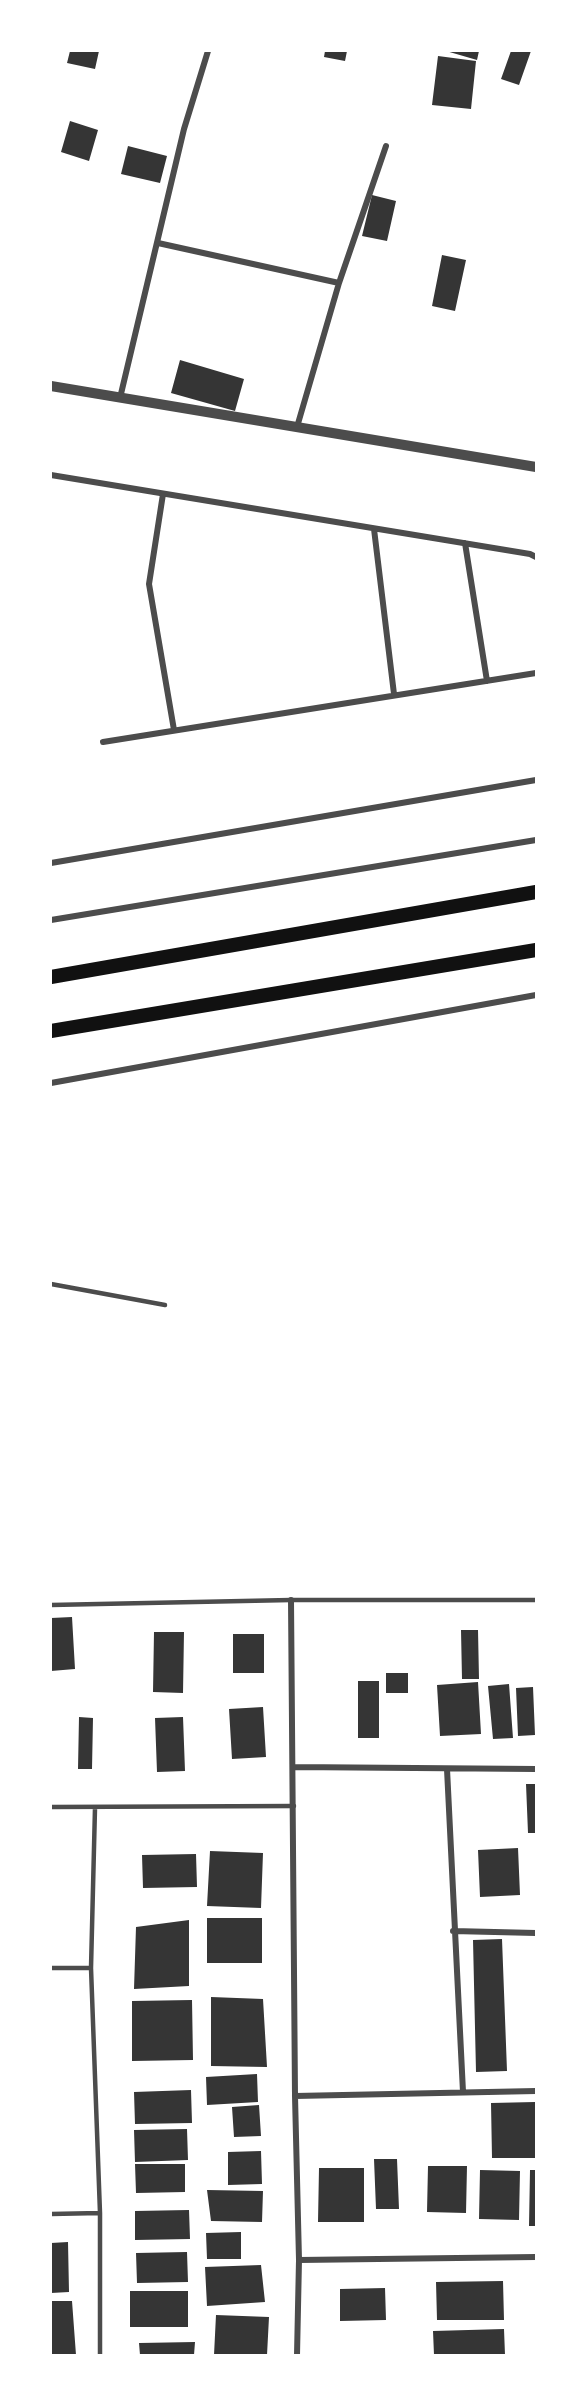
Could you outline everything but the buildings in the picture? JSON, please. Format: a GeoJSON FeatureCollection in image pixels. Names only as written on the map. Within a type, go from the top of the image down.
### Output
{"type":"FeatureCollection","features":[{"type":"Feature","properties":{"kind":"main road"},"geometry":{"type":"LineString","coordinates":[[51,978],[536,892]]}},
{"type":"Feature","properties":{"kind":"main road"},"geometry":{"type":"LineString","coordinates":[[51,1031],[536,950]]}},
{"type":"Feature","properties":{"kind":"street"},"geometry":{"type":"LineString","coordinates":[[120,398],[184,129],[208,51]]}},
{"type":"Feature","properties":{"kind":"street"},"geometry":{"type":"LineString","coordinates":[[297,427],[339,284],[386,146]]}},
{"type":"Feature","properties":{"kind":"street"},"geometry":{"type":"LineString","coordinates":[[158,243],[339,284]]}},
{"type":"Feature","properties":{"kind":"street"},"geometry":{"type":"LineString","coordinates":[[51,387],[536,467]]}},
{"type":"Feature","properties":{"kind":"street"},"geometry":{"type":"LineString","coordinates":[[51,475],[465,543],[536,557]]}},
{"type":"Feature","properties":{"kind":"street"},"geometry":{"type":"LineString","coordinates":[[164,494],[149,584],[174,730]]}},
{"type":"Feature","properties":{"kind":"street"},"geometry":{"type":"LineString","coordinates":[[374,529],[394,694]]}},
{"type":"Feature","properties":{"kind":"street"},"geometry":{"type":"LineString","coordinates":[[465,543],[487,681]]}},
{"type":"Feature","properties":{"kind":"street"},"geometry":{"type":"LineString","coordinates":[[103,742],[536,673]]}},
{"type":"Feature","properties":{"kind":"street"},"geometry":{"type":"LineString","coordinates":[[51,863],[536,780]]}},
{"type":"Feature","properties":{"kind":"street"},"geometry":{"type":"LineString","coordinates":[[51,920],[536,840]]}},
{"type":"Feature","properties":{"kind":"street"},"geometry":{"type":"LineString","coordinates":[[51,1083],[536,995]]}},
{"type":"Feature","properties":{"kind":"street"},"geometry":{"type":"LineString","coordinates":[[291,1600],[295,2096],[299,2260],[297,2355]]}},
{"type":"Feature","properties":{"kind":"street"},"geometry":{"type":"LineString","coordinates":[[293,1767],[536,1768]]}},
{"type":"Feature","properties":{"kind":"street"},"geometry":{"type":"LineString","coordinates":[[447,1769],[453,1931],[463,2092]]}},
{"type":"Feature","properties":{"kind":"street"},"geometry":{"type":"LineString","coordinates":[[453,1931],[536,1933]]}},
{"type":"Feature","properties":{"kind":"street"},"geometry":{"type":"LineString","coordinates":[[295,2096],[536,2091]]}},
{"type":"Feature","properties":{"kind":"street"},"geometry":{"type":"LineString","coordinates":[[299,2260],[536,2257]]}},
{"type":"Feature","properties":{"kind":"lane"},"geometry":{"type":"LineString","coordinates":[[51,1284],[165,1305]]}},
{"type":"Feature","properties":{"kind":"lane"},"geometry":{"type":"LineString","coordinates":[[51,1605],[291,1600],[536,1600]]}},
{"type":"Feature","properties":{"kind":"lane"},"geometry":{"type":"LineString","coordinates":[[51,1807],[294,1806]]}},
{"type":"Feature","properties":{"kind":"lane"},"geometry":{"type":"LineString","coordinates":[[95,1808],[91,1968],[100,2213],[100,2355]]}},
{"type":"Feature","properties":{"kind":"lane"},"geometry":{"type":"LineString","coordinates":[[51,1968],[91,1968]]}},
{"type":"Feature","properties":{"kind":"lane"},"geometry":{"type":"LineString","coordinates":[[51,2214],[100,2213]]}}]}
